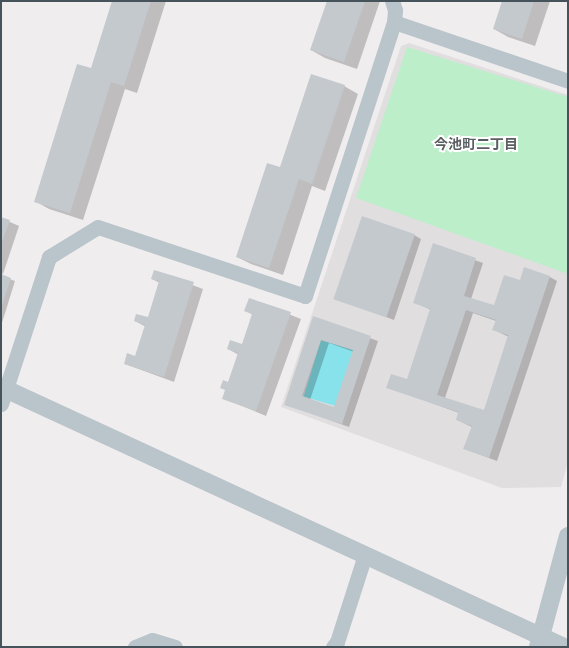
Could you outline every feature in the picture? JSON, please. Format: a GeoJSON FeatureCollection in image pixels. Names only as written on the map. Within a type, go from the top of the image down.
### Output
{"type":"FeatureCollection","features":[{"type":"Feature","properties":{"kind":"street"},"geometry":{"type":"LineString","coordinates":[[392,1],[396,10],[394,22],[305,296],[98,227],[49,257],[3,393],[365,555],[540,642],[564,647]]}},
{"type":"Feature","properties":{"kind":"street"},"geometry":{"type":"LineString","coordinates":[[394,22],[568,81]]}},
{"type":"Feature","properties":{"kind":"street"},"geometry":{"type":"LineString","coordinates":[[540,642],[568,536]]}},
{"type":"Feature","properties":{"kind":"street"},"geometry":{"type":"LineString","coordinates":[[332,647],[337,642],[365,555]]}},
{"type":"Feature","properties":{"kind":"street"},"geometry":{"type":"LineString","coordinates":[[135,647],[152,640],[175,647]]}},
{"type":"Feature","properties":{"kind":"shaded area"},"geometry":{"type":"Polygon","coordinates":[[[409,43],[568,95],[568,462],[561,487],[502,488],[281,407],[401,46],[409,43]]]}},
{"type":"Feature","properties":{"kind":"green space"},"geometry":{"type":"Polygon","coordinates":[[[407,47],[568,97],[568,274],[356,198],[407,47]]]}},
{"type":"Feature","properties":{"kind":"water"},"geometry":{"type":"Polygon","coordinates":[[[321,340],[354,350],[336,406],[304,396],[321,340]]]}},
{"type":"Feature","properties":{"kind":"building"},"geometry":{"type":"Polygon","coordinates":[[[112,1],[151,1],[124,86],[111,82],[70,213],[34,202],[77,64],[91,68],[112,1]]]}},
{"type":"Feature","properties":{"kind":"building"},"geometry":{"type":"Polygon","coordinates":[[[327,1],[365,1],[344,62],[310,50],[327,1]]]}},
{"type":"Feature","properties":{"kind":"building"},"geometry":{"type":"Polygon","coordinates":[[[502,1],[534,1],[522,39],[493,29],[502,1]]]}},
{"type":"Feature","properties":{"kind":"building"},"geometry":{"type":"Polygon","coordinates":[[[311,74],[345,85],[312,184],[299,179],[269,268],[236,257],[267,163],[280,167],[311,74]]]}},
{"type":"Feature","properties":{"kind":"building"},"geometry":{"type":"Polygon","coordinates":[[[362,216],[415,234],[386,317],[333,299],[362,216]]]}},
{"type":"Feature","properties":{"kind":"building"},"geometry":{"type":"Polygon","coordinates":[[[1,217],[10,220],[1,245],[1,217]]]}},
{"type":"Feature","properties":{"kind":"building"},"geometry":{"type":"Polygon","coordinates":[[[433,243],[476,258],[464,296],[494,305],[504,275],[520,280],[524,267],[550,276],[489,458],[463,449],[472,426],[456,420],[458,412],[386,388],[391,374],[407,379],[430,309],[413,303],[433,243]],[[466,310],[437,395],[484,410],[508,335],[492,330],[496,320],[466,310]]]}},
{"type":"Feature","properties":{"kind":"building"},"geometry":{"type":"Polygon","coordinates":[[[154,270],[194,282],[164,377],[124,364],[127,353],[135,356],[145,325],[134,321],[136,314],[148,317],[159,281],[151,279],[154,270]]]}},
{"type":"Feature","properties":{"kind":"building"},"geometry":{"type":"Polygon","coordinates":[[[1,274],[11,278],[1,308],[1,274]]]}},
{"type":"Feature","properties":{"kind":"building"},"geometry":{"type":"Polygon","coordinates":[[[249,298],[291,312],[256,411],[222,399],[225,390],[220,388],[223,380],[228,382],[238,353],[227,349],[230,340],[242,344],[252,314],[244,311],[249,298]]]}},
{"type":"Feature","properties":{"kind":"building"},"geometry":{"type":"Polygon","coordinates":[[[313,316],[371,336],[342,424],[284,405],[313,316]],[[321,340],[302,396],[334,407],[353,350],[321,340]]]}},
{"type":"Feature","properties":{"kind":"district","name":"今池町二丁目"},"geometry":{"type":"Point","coordinates":[476,144]}}]}
